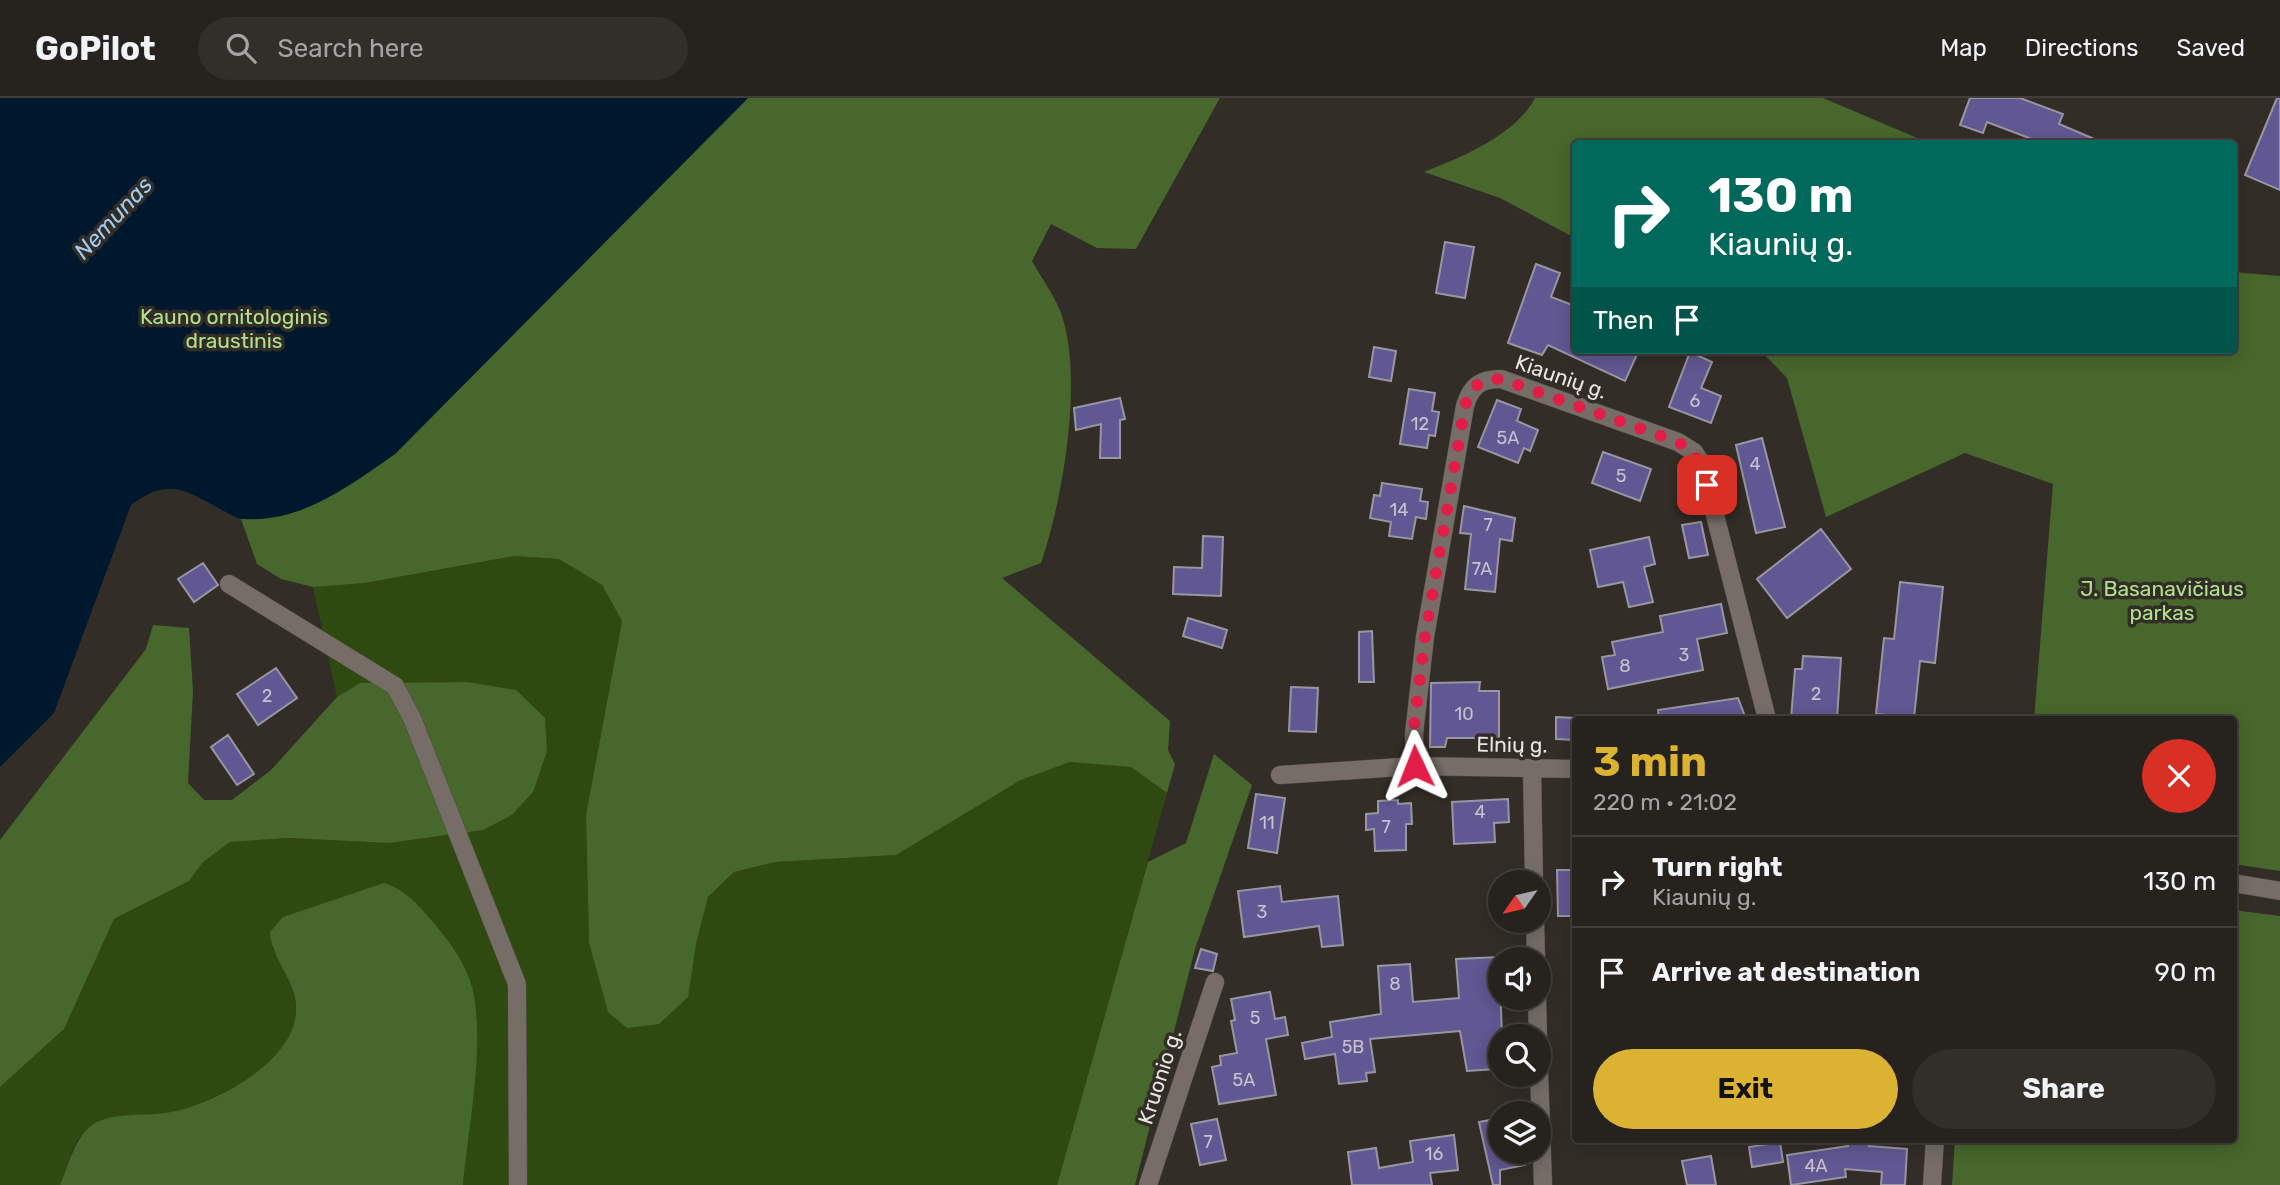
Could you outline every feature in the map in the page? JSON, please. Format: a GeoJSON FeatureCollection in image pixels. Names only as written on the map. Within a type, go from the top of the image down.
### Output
{"type":"FeatureCollection","features":[{"type":"Feature","properties":{"kind":"street","name":"Kiaunių g."},"geometry":{"type":"LineString","coordinates":[[1415,766],[1413,734],[1425,637],[1465,406],[1469,391],[1478,383],[1489,379],[1501,379],[1640,428],[1678,442],[1694,452],[1702,464],[1767,716]]}},
{"type":"Feature","properties":{"kind":"street"},"geometry":{"type":"LineString","coordinates":[[229,584],[396,686],[412,718],[517,984],[518,1185]]}},
{"type":"Feature","properties":{"kind":"street","name":"Elnių g."},"geometry":{"type":"LineString","coordinates":[[1280,775],[1415,766],[1572,769]]}},
{"type":"Feature","properties":{"kind":"street"},"geometry":{"type":"LineString","coordinates":[[1532,768],[1534,870]]}},
{"type":"Feature","properties":{"kind":"street"},"geometry":{"type":"LineString","coordinates":[[2237,884],[2280,891]]}},
{"type":"Feature","properties":{"kind":"street","name":"Kruonio g."},"geometry":{"type":"LineString","coordinates":[[1149,1185],[1215,982]]}},
{"type":"Feature","properties":{"kind":"street"},"geometry":{"type":"LineString","coordinates":[[1540,1087],[1543,1185]]}},
{"type":"Feature","properties":{"kind":"street"},"geometry":{"type":"LineString","coordinates":[[1932,1185],[1935,1143]]}},
{"type":"Feature","properties":{"kind":"green space"},"geometry":{"type":"Polygon","coordinates":[[[748,98],[1220,98],[1136,249],[1097,248],[1051,224],[1032,261],[1058,306],[1068,339],[1071,403],[1068,438],[1057,506],[1041,563],[1002,578],[1170,721],[1168,750],[1175,764],[1167,793],[1131,767],[1070,762],[1021,780],[896,855],[776,862],[734,872],[708,897],[696,944],[688,997],[659,1024],[627,1028],[608,1012],[589,943],[586,815],[622,621],[602,585],[559,559],[514,556],[365,583],[313,587],[281,579],[257,564],[241,519],[281,516],[395,454],[748,98]]]}},
{"type":"Feature","properties":{"kind":"green space"},"geometry":{"type":"Polygon","coordinates":[[[1535,98],[1823,98],[1922,140],[1572,140],[1572,236],[1500,198],[1424,172],[1486,144],[1515,123],[1535,98]]]}},
{"type":"Feature","properties":{"kind":"green space","name":"J. Basanavičiaus parkas"},"geometry":{"type":"Polygon","coordinates":[[[2237,272],[2280,276],[2280,871],[2237,865],[2237,716],[2034,716],[2053,484],[1965,453],[1826,517],[1787,378],[1764,354],[2237,354],[2237,272]]]}},
{"type":"Feature","properties":{"kind":"green space"},"geometry":{"type":"Polygon","coordinates":[[[514,556],[559,559],[602,585],[622,621],[586,815],[589,943],[608,1012],[696,944],[708,897],[734,872],[776,862],[896,855],[1021,780],[1070,762],[1131,767],[1167,793],[1057,1185],[463,1185],[477,1015],[271,945],[290,984],[296,1009],[294,1028],[284,1046],[270,1062],[231,1089],[190,1107],[106,1122],[85,1132],[73,1149],[60,1185],[0,1185],[0,1087],[64,1029],[114,919],[189,881],[203,862],[230,842],[289,838],[389,843],[483,830],[512,815],[467,682],[360,683],[337,697],[313,587],[365,583],[514,556]]]}},
{"type":"Feature","properties":{"kind":"green space"},"geometry":{"type":"Polygon","coordinates":[[[153,625],[189,628],[193,691],[188,783],[204,800],[232,800],[271,770],[337,697],[360,683],[467,682],[516,690],[545,718],[547,751],[533,792],[512,815],[483,830],[389,843],[289,838],[230,842],[203,862],[189,881],[114,919],[64,1029],[0,1087],[0,840],[146,649],[153,625]]]}},
{"type":"Feature","properties":{"kind":"green space"},"geometry":{"type":"Polygon","coordinates":[[[1214,754],[1252,785],[1195,949],[1135,1185],[1057,1185],[1148,862],[1186,843],[1214,754]]]}},
{"type":"Feature","properties":{"kind":"green space"},"geometry":{"type":"Polygon","coordinates":[[[384,883],[405,894],[433,922],[461,960],[472,987],[476,1009],[477,1058],[463,1185],[60,1185],[77,1144],[92,1125],[109,1118],[171,1112],[209,1100],[249,1078],[267,1063],[282,1047],[292,1030],[296,1011],[293,990],[271,942],[270,932],[283,917],[384,883]]]}},
{"type":"Feature","properties":{"kind":"green space"},"geometry":{"type":"Polygon","coordinates":[[[2237,911],[2280,916],[2280,1185],[1952,1185],[1955,1143],[2237,1143],[2237,911]]]}},
{"type":"Feature","properties":{"kind":"water","name":"Kauno ornitologinis draustinis"},"geometry":{"type":"Polygon","coordinates":[[[0,98],[748,98],[395,454],[361,478],[324,500],[285,515],[265,519],[239,518],[178,490],[157,491],[131,505],[54,713],[0,767],[0,98]]]}},
{"type":"Feature","properties":{"kind":"building"},"geometry":{"type":"Polygon","coordinates":[[[1970,98],[2020,98],[2063,114],[2059,124],[2097,140],[2034,140],[1987,122],[1983,133],[1960,125],[1970,98]]]}},
{"type":"Feature","properties":{"kind":"building"},"geometry":{"type":"Polygon","coordinates":[[[2277,98],[2280,98],[2280,190],[2245,175],[2277,98]]]}},
{"type":"Feature","properties":{"kind":"building"},"geometry":{"type":"Polygon","coordinates":[[[1445,242],[1474,247],[1465,298],[1436,293],[1445,242]]]}},
{"type":"Feature","properties":{"kind":"building"},"geometry":{"type":"Polygon","coordinates":[[[1536,264],[1560,273],[1551,297],[1572,305],[1572,354],[1637,354],[1625,381],[1548,345],[1542,355],[1508,343],[1536,264]]]}},
{"type":"Feature","properties":{"kind":"building"},"geometry":{"type":"Polygon","coordinates":[[[1374,347],[1396,351],[1391,381],[1369,377],[1374,347]]]}},
{"type":"Feature","properties":{"kind":"building"},"geometry":{"type":"Polygon","coordinates":[[[1689,354],[1712,362],[1701,388],[1721,396],[1711,423],[1669,407],[1689,354]]]}},
{"type":"Feature","properties":{"kind":"building"},"geometry":{"type":"Polygon","coordinates":[[[1409,389],[1435,393],[1432,411],[1439,412],[1435,436],[1429,435],[1427,448],[1400,444],[1409,389]]]}},
{"type":"Feature","properties":{"kind":"building"},"geometry":{"type":"Polygon","coordinates":[[[1120,398],[1125,419],[1120,420],[1120,458],[1100,458],[1101,424],[1076,430],[1074,408],[1120,398]]]}},
{"type":"Feature","properties":{"kind":"building"},"geometry":{"type":"Polygon","coordinates":[[[1497,400],[1521,409],[1517,421],[1538,430],[1530,451],[1524,448],[1518,463],[1478,447],[1497,400]]]}},
{"type":"Feature","properties":{"kind":"building"},"geometry":{"type":"Polygon","coordinates":[[[1762,438],[1785,527],[1756,533],[1736,445],[1762,438]]]}},
{"type":"Feature","properties":{"kind":"building"},"geometry":{"type":"Polygon","coordinates":[[[1603,452],[1651,469],[1640,501],[1592,483],[1603,452]]]}},
{"type":"Feature","properties":{"kind":"building"},"geometry":{"type":"Polygon","coordinates":[[[1382,483],[1422,489],[1420,501],[1428,502],[1426,519],[1416,517],[1412,539],[1389,536],[1391,522],[1370,518],[1374,495],[1380,496],[1382,483]]]}},
{"type":"Feature","properties":{"kind":"building"},"geometry":{"type":"Polygon","coordinates":[[[1464,506],[1515,518],[1512,541],[1500,539],[1495,592],[1465,589],[1471,534],[1460,533],[1464,506]]]}},
{"type":"Feature","properties":{"kind":"building"},"geometry":{"type":"Polygon","coordinates":[[[1701,522],[1708,555],[1689,558],[1682,525],[1701,522]]]}},
{"type":"Feature","properties":{"kind":"building"},"geometry":{"type":"Polygon","coordinates":[[[1821,529],[1851,569],[1787,618],[1757,579],[1821,529]]]}},
{"type":"Feature","properties":{"kind":"building"},"geometry":{"type":"Polygon","coordinates":[[[1203,536],[1223,537],[1221,596],[1173,594],[1174,567],[1202,568],[1203,536]]]}},
{"type":"Feature","properties":{"kind":"building"},"geometry":{"type":"Polygon","coordinates":[[[1649,537],[1655,564],[1644,567],[1653,602],[1629,607],[1623,582],[1598,587],[1590,550],[1649,537]]]}},
{"type":"Feature","properties":{"kind":"building"},"geometry":{"type":"Polygon","coordinates":[[[203,563],[218,585],[194,602],[178,579],[203,563]]]}},
{"type":"Feature","properties":{"kind":"building"},"geometry":{"type":"Polygon","coordinates":[[[1900,582],[1943,587],[1935,663],[1920,661],[1914,716],[1876,714],[1884,638],[1894,639],[1900,582]]]}},
{"type":"Feature","properties":{"kind":"building"},"geometry":{"type":"Polygon","coordinates":[[[1721,604],[1727,633],[1697,639],[1703,670],[1608,689],[1602,657],[1615,655],[1612,642],[1663,632],[1660,616],[1721,604]]]}},
{"type":"Feature","properties":{"kind":"building"},"geometry":{"type":"Polygon","coordinates":[[[1188,618],[1227,630],[1222,648],[1183,636],[1188,618]]]}},
{"type":"Feature","properties":{"kind":"building"},"geometry":{"type":"Polygon","coordinates":[[[1372,631],[1374,682],[1359,682],[1359,632],[1372,631]]]}},
{"type":"Feature","properties":{"kind":"building"},"geometry":{"type":"Polygon","coordinates":[[[1803,656],[1841,658],[1837,716],[1791,716],[1795,669],[1802,669],[1803,656]]]}},
{"type":"Feature","properties":{"kind":"building"},"geometry":{"type":"Polygon","coordinates":[[[276,668],[297,698],[258,725],[237,694],[276,668]]]}},
{"type":"Feature","properties":{"kind":"building"},"geometry":{"type":"Polygon","coordinates":[[[1480,682],[1479,691],[1499,691],[1499,738],[1447,738],[1445,747],[1430,747],[1431,683],[1480,682]]]}},
{"type":"Feature","properties":{"kind":"building"},"geometry":{"type":"Polygon","coordinates":[[[1291,687],[1318,688],[1316,732],[1289,731],[1291,687]]]}},
{"type":"Feature","properties":{"kind":"building"},"geometry":{"type":"Polygon","coordinates":[[[1738,698],[1745,716],[1659,716],[1658,710],[1738,698]]]}},
{"type":"Feature","properties":{"kind":"building"},"geometry":{"type":"Polygon","coordinates":[[[1556,717],[1572,718],[1572,740],[1556,739],[1556,717]]]}},
{"type":"Feature","properties":{"kind":"building"},"geometry":{"type":"Polygon","coordinates":[[[228,735],[254,774],[237,785],[211,747],[228,735]]]}},
{"type":"Feature","properties":{"kind":"building"},"geometry":{"type":"Polygon","coordinates":[[[1256,794],[1285,798],[1277,853],[1248,848],[1256,794]]]}},
{"type":"Feature","properties":{"kind":"building"},"geometry":{"type":"Polygon","coordinates":[[[1508,799],[1509,822],[1494,823],[1495,842],[1454,844],[1452,802],[1508,799]]]}},
{"type":"Feature","properties":{"kind":"building"},"geometry":{"type":"Polygon","coordinates":[[[1398,800],[1398,804],[1411,803],[1412,824],[1406,824],[1406,850],[1375,851],[1374,829],[1366,830],[1366,814],[1378,813],[1378,801],[1398,800]]]}},
{"type":"Feature","properties":{"kind":"building"},"geometry":{"type":"Polygon","coordinates":[[[1557,870],[1572,870],[1572,916],[1558,916],[1557,870]]]}},
{"type":"Feature","properties":{"kind":"building"},"geometry":{"type":"Polygon","coordinates":[[[1280,886],[1282,902],[1338,896],[1343,945],[1322,947],[1319,926],[1244,937],[1238,891],[1280,886]]]}},
{"type":"Feature","properties":{"kind":"building"},"geometry":{"type":"Polygon","coordinates":[[[1201,949],[1217,954],[1213,971],[1195,968],[1201,949]]]}},
{"type":"Feature","properties":{"kind":"building"},"geometry":{"type":"Polygon","coordinates":[[[1488,958],[1488,1010],[1501,1010],[1502,1024],[1488,1024],[1488,1070],[1467,1071],[1460,1031],[1370,1039],[1375,1072],[1366,1073],[1367,1081],[1339,1084],[1335,1054],[1305,1059],[1302,1043],[1332,1037],[1330,1022],[1381,1014],[1378,966],[1410,964],[1413,1002],[1459,998],[1456,959],[1488,958]]]}},
{"type":"Feature","properties":{"kind":"building"},"geometry":{"type":"Polygon","coordinates":[[[1270,992],[1275,1019],[1285,1017],[1288,1035],[1266,1039],[1276,1095],[1219,1104],[1212,1067],[1221,1065],[1220,1056],[1237,1053],[1231,1021],[1235,1020],[1231,999],[1270,992]]]}},
{"type":"Feature","properties":{"kind":"building"},"geometry":{"type":"Polygon","coordinates":[[[1217,1119],[1226,1160],[1200,1165],[1191,1124],[1217,1119]]]}},
{"type":"Feature","properties":{"kind":"building"},"geometry":{"type":"Polygon","coordinates":[[[1488,1120],[1488,1162],[1479,1122],[1488,1120]]]}},
{"type":"Feature","properties":{"kind":"building"},"geometry":{"type":"Polygon","coordinates":[[[1454,1135],[1458,1170],[1430,1173],[1432,1185],[1352,1185],[1348,1152],[1376,1148],[1379,1168],[1413,1162],[1410,1141],[1454,1135]]]}},
{"type":"Feature","properties":{"kind":"building"},"geometry":{"type":"Polygon","coordinates":[[[1780,1143],[1783,1162],[1752,1167],[1749,1147],[1780,1143]]]}},
{"type":"Feature","properties":{"kind":"building"},"geometry":{"type":"Polygon","coordinates":[[[1848,1143],[1869,1143],[1869,1146],[1907,1149],[1905,1185],[1881,1185],[1882,1172],[1845,1169],[1846,1177],[1791,1185],[1787,1155],[1848,1146],[1848,1143]]]}},
{"type":"Feature","properties":{"kind":"building"},"geometry":{"type":"Polygon","coordinates":[[[1711,1156],[1716,1185],[1687,1185],[1682,1161],[1711,1156]]]}},
{"type":"Feature","properties":{"kind":"building"},"geometry":{"type":"Polygon","coordinates":[[[1488,1164],[1525,1164],[1500,1170],[1500,1185],[1493,1185],[1488,1164]]]}},
{"type":"Feature","properties":{"kind":"route"},"geometry":{"type":"LineString","coordinates":[[1415,766],[1413,734],[1425,637],[1469,391],[1478,383],[1501,379],[1678,442],[1694,452],[1702,464],[1707,485]]}},
{"type":"Feature","properties":{"kind":"water label","name":"Nemunas"},"geometry":{"type":"Point","coordinates":[113,218]}}]}
